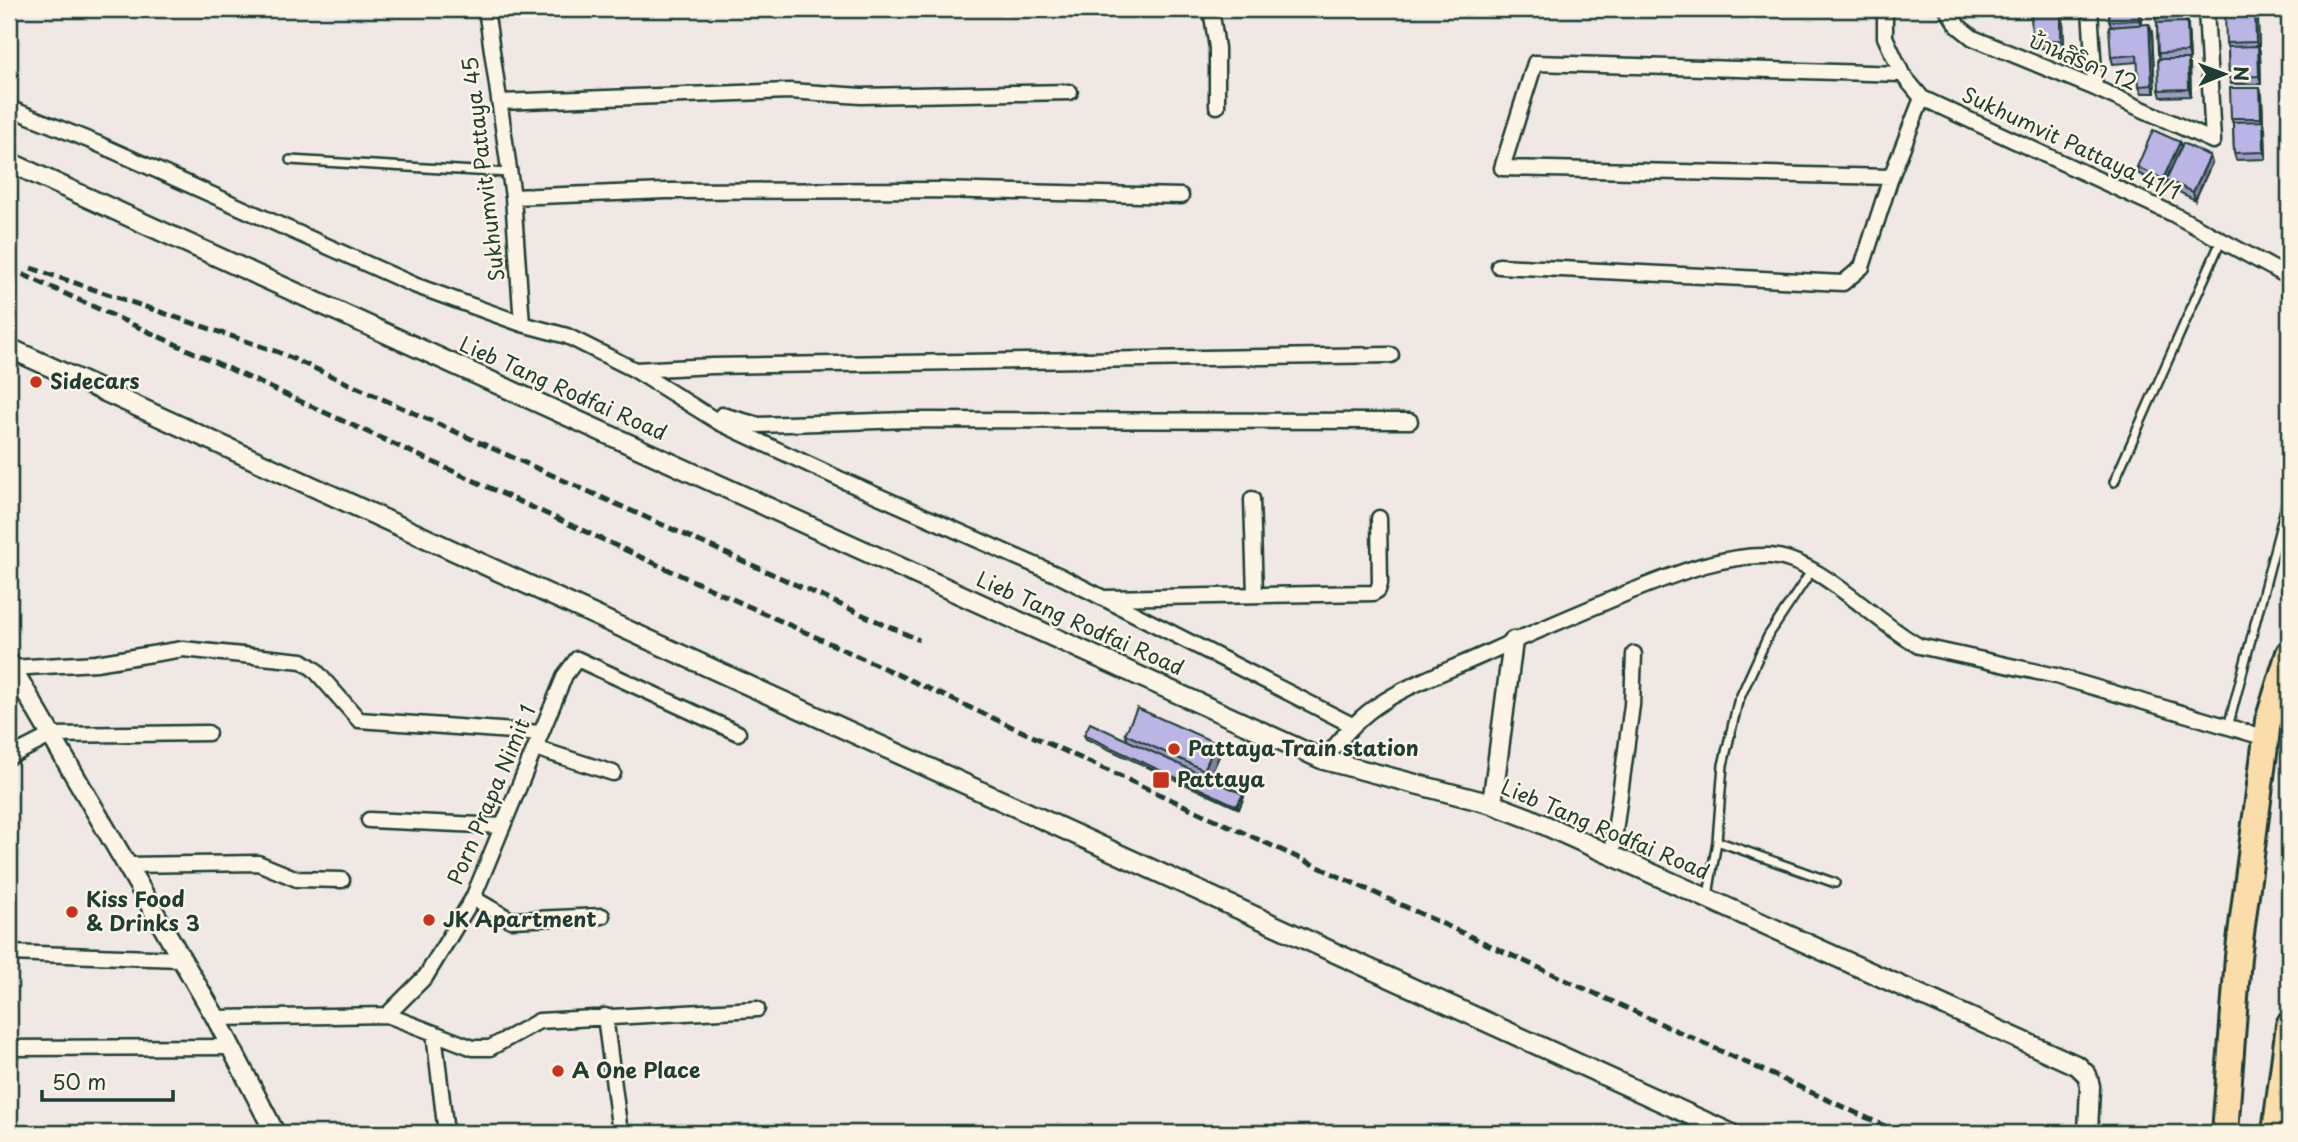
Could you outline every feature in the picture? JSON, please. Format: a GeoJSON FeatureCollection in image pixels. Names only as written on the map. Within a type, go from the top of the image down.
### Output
{"type":"FeatureCollection","features":[{"type":"Feature","properties":{"kind":"highway"},"geometry":{"type":"LineString","coordinates":[[2216,1133],[2268,721],[2289,653]]}},
{"type":"Feature","properties":{"kind":"highway"},"geometry":{"type":"LineString","coordinates":[[2225,1133],[2238,957]]}},
{"type":"Feature","properties":{"kind":"highway"},"geometry":{"type":"LineString","coordinates":[[2275,1133],[2289,1025]]}},
{"type":"Feature","properties":{"kind":"street","name":"Sukhumvit Pattaya 45"},"geometry":{"type":"LineString","coordinates":[[486,9],[513,197],[522,324]]}},
{"type":"Feature","properties":{"kind":"street"},"geometry":{"type":"LineString","coordinates":[[1211,9],[1217,48],[1217,106]]}},
{"type":"Feature","properties":{"kind":"street","name":"Sukhumvit Pattaya 41/1"},"geometry":{"type":"LineString","coordinates":[[1885,9],[1885,37],[1902,74],[1922,97],[2222,240],[2289,277]]}},
{"type":"Feature","properties":{"kind":"street","name":"บ้านสิริคา 12"},"geometry":{"type":"LineString","coordinates":[[1947,9],[1958,26],[1973,38],[2095,88],[2213,141],[2206,9]]}},
{"type":"Feature","properties":{"kind":"street"},"geometry":{"type":"LineString","coordinates":[[2090,9],[2095,88]]}},
{"type":"Feature","properties":{"kind":"street"},"geometry":{"type":"LineString","coordinates":[[1891,177],[1502,168],[1535,63],[1902,74]]}},
{"type":"Feature","properties":{"kind":"street"},"geometry":{"type":"LineString","coordinates":[[499,102],[790,92],[861,96],[1070,92]]}},
{"type":"Feature","properties":{"kind":"street"},"geometry":{"type":"LineString","coordinates":[[1499,266],[1843,283],[1862,267],[1891,177],[1922,97]]}},
{"type":"Feature","properties":{"kind":"street"},"geometry":{"type":"LineString","coordinates":[[9,108],[96,143],[414,285],[522,324],[567,336],[635,370],[719,423],[1060,576],[1352,725]]}},
{"type":"Feature","properties":{"kind":"street","name":"Lieb Tang Rodfai Road"},"geometry":{"type":"LineString","coordinates":[[9,162],[1324,760],[1493,804],[1612,854],[2078,1066],[2087,1075],[2090,1086],[2088,1133]]}},
{"type":"Feature","properties":{"kind":"street"},"geometry":{"type":"LineString","coordinates":[[513,197],[666,191],[898,190],[1181,196]]}},
{"type":"Feature","properties":{"kind":"street"},"geometry":{"type":"LineString","coordinates":[[9,348],[1730,1133]]}},
{"type":"Feature","properties":{"kind":"street"},"geometry":{"type":"LineString","coordinates":[[635,370],[712,366],[1391,355]]}},
{"type":"Feature","properties":{"kind":"street"},"geometry":{"type":"LineString","coordinates":[[652,381],[732,419],[758,425],[907,420],[1410,421]]}},
{"type":"Feature","properties":{"kind":"street"},"geometry":{"type":"LineString","coordinates":[[1252,499],[1255,594]]}},
{"type":"Feature","properties":{"kind":"street"},"geometry":{"type":"LineString","coordinates":[[1103,598],[1373,593],[1378,590],[1380,583],[1379,518]]}},
{"type":"Feature","properties":{"kind":"street"},"geometry":{"type":"LineString","coordinates":[[1324,760],[1352,725],[1414,683],[1536,630],[1681,572],[1727,561],[1770,556],[1794,561],[1812,569],[1902,637],[1919,646],[2056,676],[2266,738]]}},
{"type":"Feature","properties":{"kind":"street"},"geometry":{"type":"LineString","coordinates":[[1493,804],[1513,642]]}},
{"type":"Feature","properties":{"kind":"street"},"geometry":{"type":"LineString","coordinates":[[275,1133],[216,1018],[10,665],[96,663],[183,649],[302,661],[314,669],[359,720],[541,733]]}},
{"type":"Feature","properties":{"kind":"street"},"geometry":{"type":"LineString","coordinates":[[1612,854],[1631,716],[1634,654]]}},
{"type":"Feature","properties":{"kind":"street","name":"Porn Prapa Nimit 1"},"geometry":{"type":"LineString","coordinates":[[387,1015],[426,976],[473,898],[565,675],[577,659],[738,733]]}},
{"type":"Feature","properties":{"kind":"street"},"geometry":{"type":"LineString","coordinates":[[9,757],[52,735],[208,733]]}},
{"type":"Feature","properties":{"kind":"street"},"geometry":{"type":"LineString","coordinates":[[535,748],[614,773]]}},
{"type":"Feature","properties":{"kind":"street"},"geometry":{"type":"LineString","coordinates":[[369,820],[503,826]]}},
{"type":"Feature","properties":{"kind":"street"},"geometry":{"type":"LineString","coordinates":[[127,865],[258,863],[297,879],[342,880]]}},
{"type":"Feature","properties":{"kind":"street"},"geometry":{"type":"LineString","coordinates":[[473,898],[512,920],[602,916]]}},
{"type":"Feature","properties":{"kind":"street"},"geometry":{"type":"LineString","coordinates":[[9,953],[180,959]]}},
{"type":"Feature","properties":{"kind":"street"},"geometry":{"type":"LineString","coordinates":[[216,1018],[387,1015],[473,1048],[490,1048],[539,1021],[757,1009]]}},
{"type":"Feature","properties":{"kind":"street"},"geometry":{"type":"LineString","coordinates":[[605,1016],[620,1133]]}},
{"type":"Feature","properties":{"kind":"street"},"geometry":{"type":"LineString","coordinates":[[434,1033],[446,1133]]}},
{"type":"Feature","properties":{"kind":"street"},"geometry":{"type":"LineString","coordinates":[[9,1048],[231,1047]]}},
{"type":"Feature","properties":{"kind":"lane"},"geometry":{"type":"LineString","coordinates":[[290,160],[509,173]]}},
{"type":"Feature","properties":{"kind":"lane"},"geometry":{"type":"LineString","coordinates":[[2114,482],[2222,240]]}},
{"type":"Feature","properties":{"kind":"lane"},"geometry":{"type":"LineString","coordinates":[[2228,727],[2285,509],[2289,480]]}},
{"type":"Feature","properties":{"kind":"lane"},"geometry":{"type":"LineString","coordinates":[[1708,898],[1717,841],[1723,765],[1738,702],[1768,636],[1812,569]]}},
{"type":"Feature","properties":{"kind":"lane"},"geometry":{"type":"LineString","coordinates":[[1717,841],[1835,883]]}},
{"type":"Feature","properties":{"kind":"building"},"geometry":{"type":"Polygon","coordinates":[[[2109,9],[2139,9],[2139,20],[2109,21],[2109,9]]]}},
{"type":"Feature","properties":{"kind":"building"},"geometry":{"type":"Polygon","coordinates":[[[2155,9],[2185,9],[2185,18],[2155,18],[2155,9]]]}},
{"type":"Feature","properties":{"kind":"building"},"geometry":{"type":"Polygon","coordinates":[[[2061,10],[2061,40],[2032,41],[2031,11],[2061,10]]]}},
{"type":"Feature","properties":{"kind":"building"},"geometry":{"type":"Polygon","coordinates":[[[2255,11],[2256,42],[2226,43],[2225,12],[2255,11]]]}},
{"type":"Feature","properties":{"kind":"building"},"geometry":{"type":"Polygon","coordinates":[[[2187,22],[2188,52],[2158,53],[2157,23],[2187,22]]]}},
{"type":"Feature","properties":{"kind":"building"},"geometry":{"type":"Polygon","coordinates":[[[2149,24],[2152,85],[2139,86],[2137,55],[2111,57],[2109,27],[2149,24]]]}},
{"type":"Feature","properties":{"kind":"building"},"geometry":{"type":"Polygon","coordinates":[[[2258,46],[2259,76],[2229,77],[2228,47],[2258,46]]]}},
{"type":"Feature","properties":{"kind":"building"},"geometry":{"type":"Polygon","coordinates":[[[2158,59],[2188,59],[2189,89],[2159,90],[2158,59]]]}},
{"type":"Feature","properties":{"kind":"building"},"geometry":{"type":"Polygon","coordinates":[[[2230,88],[2260,88],[2261,118],[2231,118],[2230,88]]]}},
{"type":"Feature","properties":{"kind":"building"},"geometry":{"type":"Polygon","coordinates":[[[2263,121],[2264,152],[2234,153],[2233,122],[2263,121]]]}},
{"type":"Feature","properties":{"kind":"building"},"geometry":{"type":"Polygon","coordinates":[[[2153,130],[2180,142],[2163,179],[2137,167],[2153,130]]]}},
{"type":"Feature","properties":{"kind":"building"},"geometry":{"type":"Polygon","coordinates":[[[2183,143],[2210,156],[2193,192],[2166,180],[2183,143]]]}},
{"type":"Feature","properties":{"kind":"building","name":"Pattaya Train station"},"geometry":{"type":"Polygon","coordinates":[[[1137,708],[1216,743],[1204,770],[1125,734],[1137,708]]]}},
{"type":"Feature","properties":{"kind":"building"},"geometry":{"type":"Polygon","coordinates":[[[1090,723],[1243,794],[1237,806],[1084,735],[1090,723]]]}},
{"type":"Feature","properties":{"kind":"railway"},"geometry":{"type":"LineString","coordinates":[[9,268],[1900,1133]]}},
{"type":"Feature","properties":{"kind":"railway"},"geometry":{"type":"LineString","coordinates":[[31,268],[278,352],[919,640]]}},
{"type":"Feature","properties":{"kind":"place","name":"Sidecars"},"geometry":{"type":"Point","coordinates":[36,382]}},
{"type":"Feature","properties":{"kind":"place","name":"Pattaya Train station"},"geometry":{"type":"Point","coordinates":[1174,749]}},
{"type":"Feature","properties":{"kind":"place","name":"Pattaya"},"geometry":{"type":"Point","coordinates":[1161,780]}},
{"type":"Feature","properties":{"kind":"place","name":"Kiss Food & Drinks 3"},"geometry":{"type":"Point","coordinates":[72,912]}},
{"type":"Feature","properties":{"kind":"place","name":"JK Apartment"},"geometry":{"type":"Point","coordinates":[429,920]}},
{"type":"Feature","properties":{"kind":"place","name":"A One Place"},"geometry":{"type":"Point","coordinates":[558,1071]}}]}
